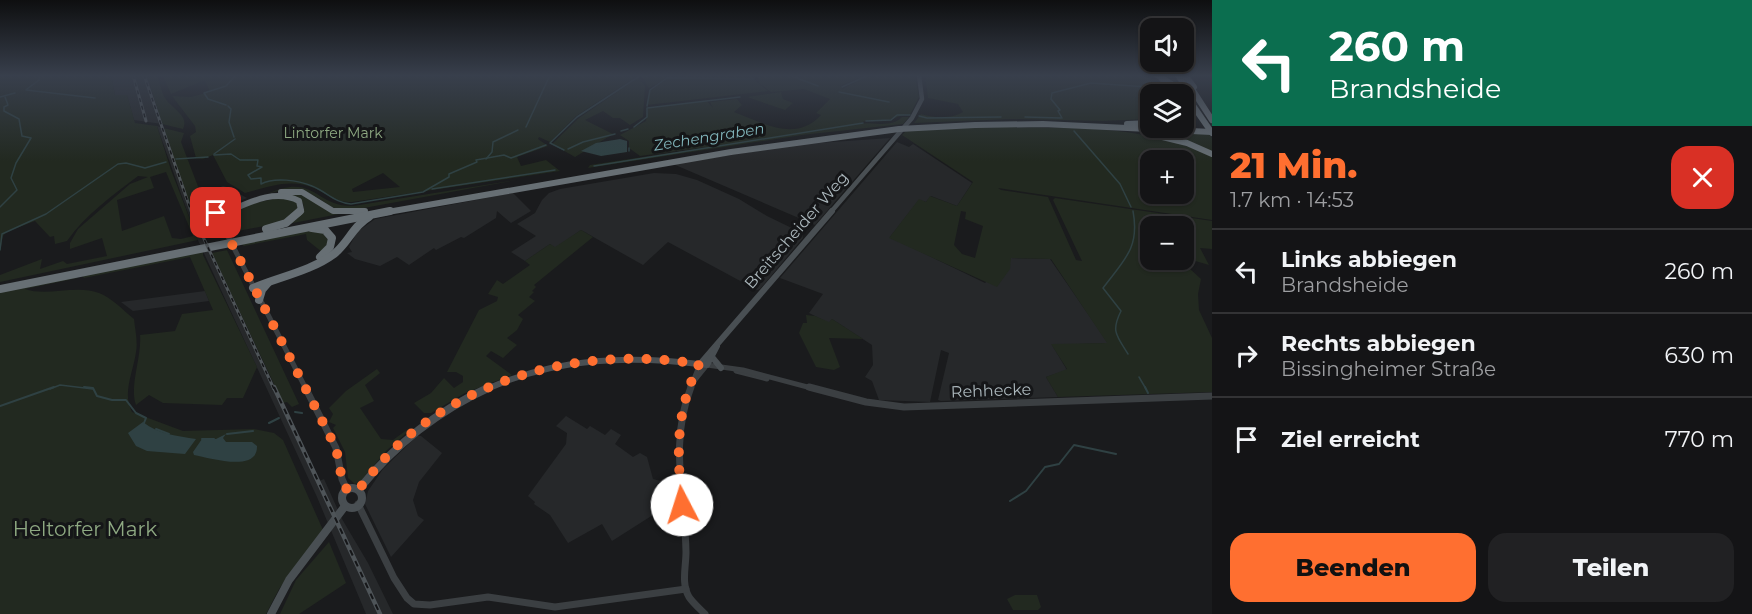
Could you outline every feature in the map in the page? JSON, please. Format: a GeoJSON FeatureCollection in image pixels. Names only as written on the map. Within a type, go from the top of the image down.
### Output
{"type":"FeatureCollection","features":[{"type":"Feature","properties":{"kind":"highway"},"geometry":{"type":"LineString","coordinates":[[1197,104],[1211,129]]}},
{"type":"Feature","properties":{"kind":"highway"},"geometry":{"type":"LineString","coordinates":[[1201,104],[1212,120]]}},
{"type":"Feature","properties":{"kind":"highway"},"geometry":{"type":"LineString","coordinates":[[1194,107],[1211,129]]}},
{"type":"Feature","properties":{"kind":"highway"},"geometry":{"type":"LineString","coordinates":[[237,238],[766,146],[911,127],[994,122],[1211,129]]}},
{"type":"Feature","properties":{"kind":"highway"},"geometry":{"type":"LineString","coordinates":[[1087,124],[1140,123]]}},
{"type":"Feature","properties":{"kind":"highway"},"geometry":{"type":"LineString","coordinates":[[911,127],[996,124],[1211,129]]}},
{"type":"Feature","properties":{"kind":"highway"},"geometry":{"type":"LineString","coordinates":[[1106,127],[1164,136],[1212,154]]}},
{"type":"Feature","properties":{"kind":"highway"},"geometry":{"type":"LineString","coordinates":[[0,289],[369,210],[765,143],[900,130]]}},
{"type":"Feature","properties":{"kind":"highway"},"geometry":{"type":"LineString","coordinates":[[223,226],[226,217],[233,209],[272,194],[296,190],[333,211],[369,210]]}},
{"type":"Feature","properties":{"kind":"highway"},"geometry":{"type":"LineString","coordinates":[[216,212],[280,195],[295,198],[301,206],[298,214],[289,222],[237,238]]}},
{"type":"Feature","properties":{"kind":"highway"},"geometry":{"type":"LineString","coordinates":[[253,286],[276,279],[330,256],[337,252],[350,231],[361,221],[402,208]]}},
{"type":"Feature","properties":{"kind":"highway"},"geometry":{"type":"LineString","coordinates":[[253,286],[316,259],[327,251],[332,242],[330,234],[320,228],[284,230]]}},
{"type":"Feature","properties":{"kind":"highway"},"geometry":{"type":"LineString","coordinates":[[0,284],[198,246]]}},
{"type":"Feature","properties":{"kind":"highway"},"geometry":{"type":"LineString","coordinates":[[260,300],[262,290],[276,279]]}},
{"type":"Feature","properties":{"kind":"main road","name":"Breitscheider Weg"},"geometry":{"type":"LineString","coordinates":[[703,364],[920,104]]}},
{"type":"Feature","properties":{"kind":"main road","name":"Breitscheider Weg"},"geometry":{"type":"LineString","coordinates":[[703,364],[712,357],[717,346]]}},
{"type":"Feature","properties":{"kind":"main road"},"geometry":{"type":"LineString","coordinates":[[712,357],[722,368]]}},
{"type":"Feature","properties":{"kind":"main road"},"geometry":{"type":"LineString","coordinates":[[343,509],[341,501],[347,490],[359,489],[391,452],[423,424],[470,397],[509,380],[548,367],[615,358],[655,358],[703,364]]}},
{"type":"Feature","properties":{"kind":"main road"},"geometry":{"type":"LineString","coordinates":[[271,614],[295,572],[343,509],[358,504],[363,496],[359,489]]}},
{"type":"Feature","properties":{"kind":"street"},"geometry":{"type":"LineString","coordinates":[[216,212],[336,448],[342,479],[347,490]]}},
{"type":"Feature","properties":{"kind":"street","name":"Rehhecke"},"geometry":{"type":"LineString","coordinates":[[703,364],[866,402],[904,407],[1212,396]]}},
{"type":"Feature","properties":{"kind":"street","name":"Breitscheider Weg"},"geometry":{"type":"LineString","coordinates":[[686,589],[678,438],[682,410],[690,386],[703,364]]}},
{"type":"Feature","properties":{"kind":"street"},"geometry":{"type":"LineString","coordinates":[[358,504],[394,578],[406,598],[414,604],[488,597],[555,607],[686,589],[694,603],[705,614]]}},
{"type":"Feature","properties":{"kind":"shaded area"},"geometry":{"type":"Polygon","coordinates":[[[129,104],[156,104],[162,124],[134,120],[129,104]]]}},
{"type":"Feature","properties":{"kind":"shaded area"},"geometry":{"type":"Polygon","coordinates":[[[157,126],[163,128],[193,213],[319,481],[324,479],[342,519],[368,563],[393,614],[366,614],[317,497],[196,236],[157,126]]]}},
{"type":"Feature","properties":{"kind":"shaded area"},"geometry":{"type":"Polygon","coordinates":[[[890,138],[815,225],[673,164],[803,144],[890,138]]]}},
{"type":"Feature","properties":{"kind":"shaded area"},"geometry":{"type":"Polygon","coordinates":[[[620,139],[627,141],[627,152],[601,156],[581,151],[596,143],[620,139]]]}},
{"type":"Feature","properties":{"kind":"shaded area"},"geometry":{"type":"Polygon","coordinates":[[[897,142],[909,147],[913,144],[972,183],[957,206],[931,196],[926,202],[919,200],[890,237],[985,283],[1011,258],[1050,259],[1108,343],[1052,345],[1067,370],[1046,377],[1058,397],[938,400],[949,353],[941,350],[930,402],[879,400],[872,381],[865,377],[873,365],[872,345],[832,319],[829,323],[809,313],[823,294],[780,278],[897,142]]]}},
{"type":"Feature","properties":{"kind":"shaded area"},"geometry":{"type":"Polygon","coordinates":[[[654,173],[676,174],[697,180],[739,199],[802,233],[803,238],[757,290],[668,242],[643,265],[581,230],[555,248],[550,244],[525,261],[511,252],[536,236],[517,224],[535,213],[549,193],[560,189],[654,173]]]}},
{"type":"Feature","properties":{"kind":"shaded area"},"geometry":{"type":"Polygon","coordinates":[[[223,186],[247,198],[230,205],[221,204],[214,190],[223,186]]]}},
{"type":"Feature","properties":{"kind":"shaded area"},"geometry":{"type":"Polygon","coordinates":[[[513,193],[531,211],[511,223],[497,211],[496,218],[464,238],[461,237],[436,250],[434,248],[409,265],[397,257],[380,266],[355,259],[347,253],[352,252],[349,247],[357,232],[375,219],[513,193]]]}},
{"type":"Feature","properties":{"kind":"shaded area"},"geometry":{"type":"Polygon","coordinates":[[[205,291],[209,301],[133,311],[121,302],[205,291]]]}},
{"type":"Feature","properties":{"kind":"shaded area"},"geometry":{"type":"Polygon","coordinates":[[[566,416],[587,429],[590,426],[605,435],[611,429],[621,435],[615,444],[633,457],[640,453],[647,457],[653,479],[677,485],[678,499],[612,541],[602,524],[568,543],[550,515],[534,504],[535,502],[528,496],[566,444],[567,433],[556,426],[566,416]]]}},
{"type":"Feature","properties":{"kind":"shaded area"},"geometry":{"type":"Polygon","coordinates":[[[143,422],[161,432],[196,439],[185,454],[147,451],[136,446],[128,433],[143,422]]]}},
{"type":"Feature","properties":{"kind":"shaded area"},"geometry":{"type":"Polygon","coordinates":[[[226,434],[223,438],[226,442],[252,442],[257,446],[255,454],[242,462],[221,461],[194,455],[193,452],[202,439],[216,439],[226,434]]]}},
{"type":"Feature","properties":{"kind":"shaded area"},"geometry":{"type":"Polygon","coordinates":[[[417,436],[421,436],[442,453],[419,482],[413,500],[418,516],[424,520],[391,557],[365,504],[368,491],[383,469],[417,436]]]}},
{"type":"Feature","properties":{"kind":"green space"},"geometry":{"type":"Polygon","coordinates":[[[0,104],[129,104],[135,123],[157,126],[198,240],[0,282],[0,275],[42,259],[40,269],[63,261],[67,264],[107,256],[102,238],[70,249],[70,243],[78,229],[130,184],[148,177],[138,176],[91,214],[67,241],[55,244],[54,236],[50,237],[35,221],[6,232],[0,252],[0,104]],[[166,172],[150,177],[154,188],[117,200],[122,231],[164,216],[172,238],[181,239],[193,236],[166,172]]]}},
{"type":"Feature","properties":{"kind":"green space"},"geometry":{"type":"Polygon","coordinates":[[[156,104],[170,104],[184,120],[183,129],[162,124],[156,104]]]}},
{"type":"Feature","properties":{"kind":"green space","name":"Lintorfer Mark"},"geometry":{"type":"Polygon","coordinates":[[[178,104],[595,104],[576,116],[550,142],[539,137],[538,139],[548,146],[517,157],[521,166],[546,160],[560,171],[352,202],[336,199],[314,188],[297,184],[280,184],[245,193],[227,182],[213,155],[203,159],[196,158],[190,136],[196,132],[195,126],[178,104]],[[383,173],[352,189],[353,192],[400,187],[383,173]]]}},
{"type":"Feature","properties":{"kind":"green space"},"geometry":{"type":"Polygon","coordinates":[[[600,104],[644,104],[643,117],[630,125],[603,111],[585,120],[613,134],[575,157],[552,144],[579,118],[600,104]]]}},
{"type":"Feature","properties":{"kind":"green space"},"geometry":{"type":"Polygon","coordinates":[[[709,104],[713,108],[711,104],[741,104],[734,112],[768,125],[790,129],[801,128],[811,123],[821,115],[816,113],[825,104],[916,104],[910,115],[858,124],[886,124],[902,117],[909,117],[903,124],[802,135],[588,168],[590,165],[728,144],[640,156],[629,148],[629,141],[620,135],[646,121],[648,108],[709,104]]]}},
{"type":"Feature","properties":{"kind":"green space"},"geometry":{"type":"Polygon","coordinates":[[[766,104],[792,104],[785,110],[766,104]]]}},
{"type":"Feature","properties":{"kind":"green space"},"geometry":{"type":"Polygon","coordinates":[[[956,104],[1140,104],[1140,119],[1012,119],[914,123],[921,114],[942,117],[963,112],[956,104]]]}},
{"type":"Feature","properties":{"kind":"green space"},"geometry":{"type":"Polygon","coordinates":[[[997,127],[1080,128],[1133,133],[1140,134],[1140,138],[1159,138],[1212,156],[1212,220],[998,188],[1048,197],[1076,260],[1082,261],[1053,200],[1055,198],[1178,216],[1140,216],[1140,270],[1191,270],[1201,279],[1198,294],[1199,310],[1212,338],[1212,392],[1058,397],[1046,377],[1067,369],[1051,344],[1107,343],[1051,259],[1011,258],[1010,269],[997,287],[889,238],[919,199],[926,202],[930,196],[957,206],[973,182],[902,135],[907,130],[997,127]],[[961,211],[954,245],[962,254],[975,258],[983,226],[965,219],[966,212],[961,211]]]}},
{"type":"Feature","properties":{"kind":"green space"},"geometry":{"type":"Polygon","coordinates":[[[163,128],[184,133],[181,142],[199,189],[221,235],[206,238],[186,197],[163,128]]]}},
{"type":"Feature","properties":{"kind":"green space"},"geometry":{"type":"Polygon","coordinates":[[[1194,133],[1209,133],[1212,138],[1212,153],[1194,143],[1175,138],[1194,138],[1194,133]]]}},
{"type":"Feature","properties":{"kind":"green space"},"geometry":{"type":"Polygon","coordinates":[[[522,179],[353,210],[333,207],[299,190],[283,190],[267,194],[283,188],[305,188],[340,205],[353,206],[522,179]]]}},
{"type":"Feature","properties":{"kind":"green space"},"geometry":{"type":"Polygon","coordinates":[[[294,192],[330,210],[344,213],[288,224],[304,209],[303,203],[292,195],[294,192]]]}},
{"type":"Feature","properties":{"kind":"green space"},"geometry":{"type":"Polygon","coordinates":[[[280,198],[292,199],[297,203],[297,211],[280,223],[233,232],[230,225],[231,218],[242,208],[280,198]]]}},
{"type":"Feature","properties":{"kind":"green space"},"geometry":{"type":"Polygon","coordinates":[[[1194,218],[1212,221],[1212,249],[1200,248],[1209,265],[1194,261],[1194,218]]]}},
{"type":"Feature","properties":{"kind":"green space"},"geometry":{"type":"Polygon","coordinates":[[[312,229],[322,232],[329,241],[322,252],[307,240],[306,234],[244,246],[240,243],[312,229]]]}},
{"type":"Feature","properties":{"kind":"green space"},"geometry":{"type":"Polygon","coordinates":[[[581,230],[593,237],[534,285],[536,287],[532,291],[534,292],[529,297],[535,301],[518,315],[523,319],[517,330],[507,338],[517,345],[503,358],[491,351],[486,356],[512,375],[465,393],[431,413],[424,413],[414,403],[431,393],[444,378],[454,388],[463,382],[463,376],[456,372],[447,372],[479,310],[497,301],[498,297],[488,294],[497,280],[503,284],[530,265],[525,261],[550,244],[555,247],[581,230]]]}},
{"type":"Feature","properties":{"kind":"green space"},"geometry":{"type":"Polygon","coordinates":[[[227,250],[299,404],[292,407],[287,402],[283,403],[212,253],[227,250]]]}},
{"type":"Feature","properties":{"kind":"green space"},"geometry":{"type":"Polygon","coordinates":[[[203,251],[257,367],[243,398],[227,398],[222,405],[163,403],[149,395],[136,405],[134,389],[140,335],[175,331],[182,314],[213,310],[190,257],[84,278],[82,275],[203,251]]]}},
{"type":"Feature","properties":{"kind":"green space","name":"Heltorfer Mark"},"geometry":{"type":"Polygon","coordinates":[[[75,275],[78,278],[25,289],[43,292],[81,290],[99,293],[113,301],[134,319],[137,348],[128,390],[132,412],[183,431],[254,429],[274,433],[283,440],[323,530],[279,589],[266,614],[0,614],[0,291],[75,275]]]}},
{"type":"Feature","properties":{"kind":"green space"},"geometry":{"type":"Polygon","coordinates":[[[806,315],[829,322],[832,319],[863,339],[829,338],[840,367],[834,370],[816,367],[799,333],[803,323],[807,323],[806,315]]]}},
{"type":"Feature","properties":{"kind":"green space"},"geometry":{"type":"Polygon","coordinates":[[[377,369],[380,373],[365,385],[374,401],[360,408],[381,439],[393,440],[408,429],[410,430],[387,450],[360,482],[355,484],[348,478],[345,452],[333,428],[336,425],[329,422],[333,414],[329,408],[346,391],[377,369]]]}},
{"type":"Feature","properties":{"kind":"green space"},"geometry":{"type":"Polygon","coordinates":[[[329,542],[346,583],[299,614],[280,614],[296,580],[329,542]]]}},
{"type":"Feature","properties":{"kind":"green space"},"geometry":{"type":"Polygon","coordinates":[[[1015,595],[1037,595],[1041,607],[1038,610],[1013,610],[1007,599],[1015,595]]]}},
{"type":"Feature","properties":{"kind":"waterway"},"geometry":{"type":"LineString","coordinates":[[0,207],[17,190],[11,178],[16,163],[31,138],[22,136],[19,119],[4,111],[7,104]]}},
{"type":"Feature","properties":{"kind":"waterway"},"geometry":{"type":"LineString","coordinates":[[222,104],[226,105]]}},
{"type":"Feature","properties":{"kind":"waterway"},"geometry":{"type":"LineString","coordinates":[[526,127],[537,104]]}},
{"type":"Feature","properties":{"kind":"waterway"},"geometry":{"type":"LineString","coordinates":[[564,150],[550,143],[577,117],[597,104]]}},
{"type":"Feature","properties":{"kind":"waterway"},"geometry":{"type":"LineString","coordinates":[[634,127],[647,117],[647,108],[684,104]]}},
{"type":"Feature","properties":{"kind":"waterway"},"geometry":{"type":"LineString","coordinates":[[1055,104],[1062,118]]}},
{"type":"Feature","properties":{"kind":"waterway"},"geometry":{"type":"LineString","coordinates":[[228,106],[231,109],[229,122],[234,137]]}},
{"type":"Feature","properties":{"kind":"waterway","name":"Zechengraben"},"geometry":{"type":"LineString","coordinates":[[866,121],[891,120],[897,115],[910,115]]}},
{"type":"Feature","properties":{"kind":"waterway","name":"Zechengraben"},"geometry":{"type":"LineString","coordinates":[[919,116],[927,118],[1001,117]]}},
{"type":"Feature","properties":{"kind":"waterway"},"geometry":{"type":"LineString","coordinates":[[1025,117],[1061,118]]}},
{"type":"Feature","properties":{"kind":"waterway","name":"Zechengraben"},"geometry":{"type":"LineString","coordinates":[[594,166],[863,123]]}},
{"type":"Feature","properties":{"kind":"waterway"},"geometry":{"type":"LineString","coordinates":[[621,131],[628,129]]}},
{"type":"Feature","properties":{"kind":"waterway"},"geometry":{"type":"LineString","coordinates":[[487,158],[492,152],[493,142],[518,130]]}},
{"type":"Feature","properties":{"kind":"waterway"},"geometry":{"type":"LineString","coordinates":[[1074,131],[1120,184],[1131,207]]}},
{"type":"Feature","properties":{"kind":"waterway"},"geometry":{"type":"LineString","coordinates":[[568,149],[583,142],[615,134]]}},
{"type":"Feature","properties":{"kind":"waterway"},"geometry":{"type":"LineString","coordinates":[[214,154],[235,139]]}},
{"type":"Feature","properties":{"kind":"waterway"},"geometry":{"type":"LineString","coordinates":[[487,158],[504,155],[511,158],[546,145]]}},
{"type":"Feature","properties":{"kind":"waterway"},"geometry":{"type":"LineString","coordinates":[[214,155],[231,154],[240,160],[258,160],[257,166],[262,167],[248,175],[251,179],[261,178],[261,184],[279,180],[300,182],[317,188],[340,202],[351,204],[423,192],[449,177],[449,174],[477,162],[476,160],[487,158]]}},
{"type":"Feature","properties":{"kind":"waterway"},"geometry":{"type":"LineString","coordinates":[[176,159],[208,157]]}},
{"type":"Feature","properties":{"kind":"waterway"},"geometry":{"type":"LineString","coordinates":[[0,250],[2,234],[46,214],[118,164],[126,163],[145,168],[166,162]]}},
{"type":"Feature","properties":{"kind":"waterway"},"geometry":{"type":"LineString","coordinates":[[432,189],[555,170]]}},
{"type":"Feature","properties":{"kind":"waterway"},"geometry":{"type":"LineString","coordinates":[[1128,354],[1116,333],[1116,323],[1121,311],[1103,288],[1124,261],[1132,244],[1135,224],[1133,211]]}},
{"type":"Feature","properties":{"kind":"waterway"},"geometry":{"type":"LineString","coordinates":[[1139,377],[1146,389]]}},
{"type":"Feature","properties":{"kind":"waterway"},"geometry":{"type":"LineString","coordinates":[[50,389],[60,385],[93,389]]}},
{"type":"Feature","properties":{"kind":"waterway"},"geometry":{"type":"LineString","coordinates":[[0,406],[54,387]]}},
{"type":"Feature","properties":{"kind":"waterway"},"geometry":{"type":"LineString","coordinates":[[84,387],[93,388],[97,396],[112,400],[126,400],[136,413],[146,418],[144,423]]}},
{"type":"Feature","properties":{"kind":"waterway"},"geometry":{"type":"LineString","coordinates":[[1146,389],[1148,393]]}},
{"type":"Feature","properties":{"kind":"waterway"},"geometry":{"type":"LineString","coordinates":[[295,412],[302,413]]}},
{"type":"Feature","properties":{"kind":"waterway"},"geometry":{"type":"LineString","coordinates":[[269,423],[279,418]]}},
{"type":"Feature","properties":{"kind":"waterway"},"geometry":{"type":"LineString","coordinates":[[156,429],[169,434]]}},
{"type":"Feature","properties":{"kind":"waterway"},"geometry":{"type":"LineString","coordinates":[[227,434],[253,431]]}},
{"type":"Feature","properties":{"kind":"waterway"},"geometry":{"type":"LineString","coordinates":[[202,439],[214,439]]}},
{"type":"Feature","properties":{"kind":"waterway"},"geometry":{"type":"LineString","coordinates":[[1010,501],[1026,491],[1045,467],[1059,464],[1074,445],[1116,454]]}},
{"type":"Feature","properties":{"kind":"railway"},"geometry":{"type":"LineString","coordinates":[[141,104],[146,121]]}},
{"type":"Feature","properties":{"kind":"railway"},"geometry":{"type":"LineString","coordinates":[[154,104],[191,211],[274,389]]}},
{"type":"Feature","properties":{"kind":"railway"},"geometry":{"type":"LineString","coordinates":[[274,387],[380,614]]}},
{"type":"Feature","properties":{"kind":"route"},"geometry":{"type":"LineString","coordinates":[[216,213],[336,448],[340,459],[342,479],[347,490],[359,489],[382,461],[423,424],[497,384],[537,370],[581,361],[655,358],[699,364],[686,396],[679,428],[678,451],[682,505]]}}]}
